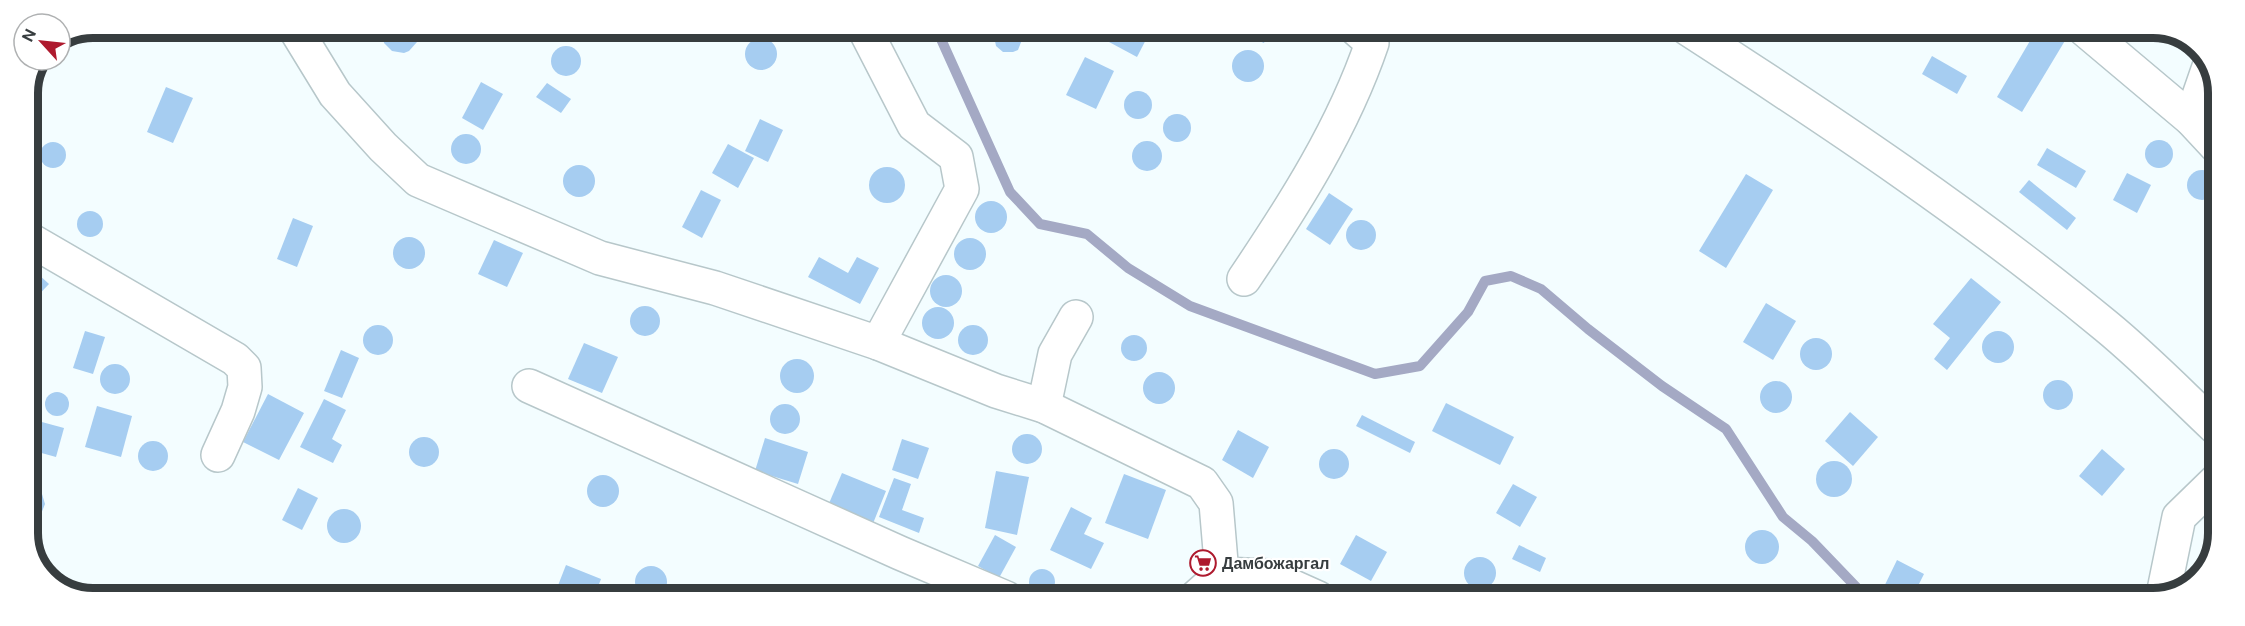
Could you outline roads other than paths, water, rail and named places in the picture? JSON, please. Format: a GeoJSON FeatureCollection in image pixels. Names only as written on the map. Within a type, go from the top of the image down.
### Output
{"type":"FeatureCollection","features":[{"type":"Feature","properties":{"kind":"street"},"geometry":{"type":"LineString","coordinates":[[301,38],[335,94],[383,147],[418,180],[600,258],[715,288],[878,343],[996,392],[1044,406],[1202,483],[1216,503],[1222,574]]}},
{"type":"Feature","properties":{"kind":"street"},"geometry":{"type":"LineString","coordinates":[[869,38],[914,125],[956,157],[962,189],[878,343]]}},
{"type":"Feature","properties":{"kind":"street"},"geometry":{"type":"LineString","coordinates":[[1245,279],[1289,213],[1340,121],[1359,82],[1372,44],[1366,38]]}},
{"type":"Feature","properties":{"kind":"street"},"geometry":{"type":"LineString","coordinates":[[1702,38],[1836,124],[1980,228],[2108,327],[2208,420]]}},
{"type":"Feature","properties":{"kind":"street"},"geometry":{"type":"LineString","coordinates":[[2095,38],[2191,119],[2207,136]]}},
{"type":"Feature","properties":{"kind":"street"},"geometry":{"type":"LineString","coordinates":[[2191,119],[2206,77]]}},
{"type":"Feature","properties":{"kind":"street"},"geometry":{"type":"LineString","coordinates":[[38,244],[235,359],[244,368],[243,395],[218,455]]}},
{"type":"Feature","properties":{"kind":"street"},"geometry":{"type":"LineString","coordinates":[[1044,406],[1055,354],[1076,317]]}},
{"type":"Feature","properties":{"kind":"street"},"geometry":{"type":"LineString","coordinates":[[529,386],[982,588]]}},
{"type":"Feature","properties":{"kind":"street"},"geometry":{"type":"LineString","coordinates":[[2165,587],[2179,517],[2208,489]]}},
{"type":"Feature","properties":{"kind":"street"},"geometry":{"type":"LineString","coordinates":[[1207,588],[1222,574],[1269,576],[1296,588]]}},
{"type":"Feature","properties":{"kind":"waterway"},"geometry":{"type":"LineString","coordinates":[[941,38],[1010,192],[1040,224],[1087,234],[1128,268],[1190,306],[1375,374],[1420,366],[1468,312],[1485,281],[1511,276],[1541,289],[1588,329],[1662,386],[1726,429],[1783,517],[1812,541],[1857,588]]}},
{"type":"Feature","properties":{"kind":"place","name":"Дамбожаргал"},"geometry":{"type":"Point","coordinates":[1203,563]}}]}
